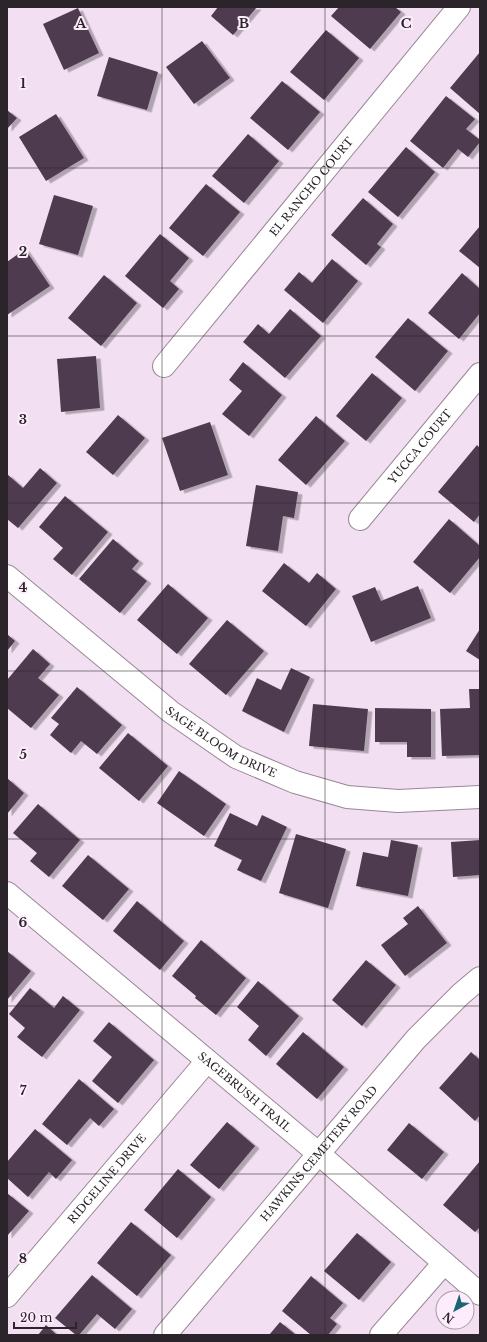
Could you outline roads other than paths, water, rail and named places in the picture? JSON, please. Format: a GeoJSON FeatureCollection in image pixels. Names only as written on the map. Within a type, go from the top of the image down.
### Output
{"type":"FeatureCollection","features":[{"type":"Feature","properties":{"kind":"street","name":"EL RANCHO COURT"},"geometry":{"type":"LineString","coordinates":[[164,366],[459,7]]}},
{"type":"Feature","properties":{"kind":"street","name":"YUCCA COURT"},"geometry":{"type":"LineString","coordinates":[[360,518],[480,374]]}},
{"type":"Feature","properties":{"kind":"street","name":"SAGE BLOOM DRIVE"},"geometry":{"type":"LineString","coordinates":[[7,576],[171,712],[236,757],[295,782],[347,797],[398,801],[480,797]]}},
{"type":"Feature","properties":{"kind":"street","name":"SAGEBRUSH TRAIL"},"geometry":{"type":"LineString","coordinates":[[7,893],[319,1154],[480,1294]]}},
{"type":"Feature","properties":{"kind":"street","name":"HAWKINS CEMETERY ROAD"},"geometry":{"type":"LineString","coordinates":[[165,1335],[416,1039],[461,994],[480,978]]}},
{"type":"Feature","properties":{"kind":"street","name":"RIDGELINE DRIVE"},"geometry":{"type":"LineString","coordinates":[[7,1296],[207,1061]]}},
{"type":"Feature","properties":{"kind":"street"},"geometry":{"type":"LineString","coordinates":[[381,1335],[444,1263]]}}]}
